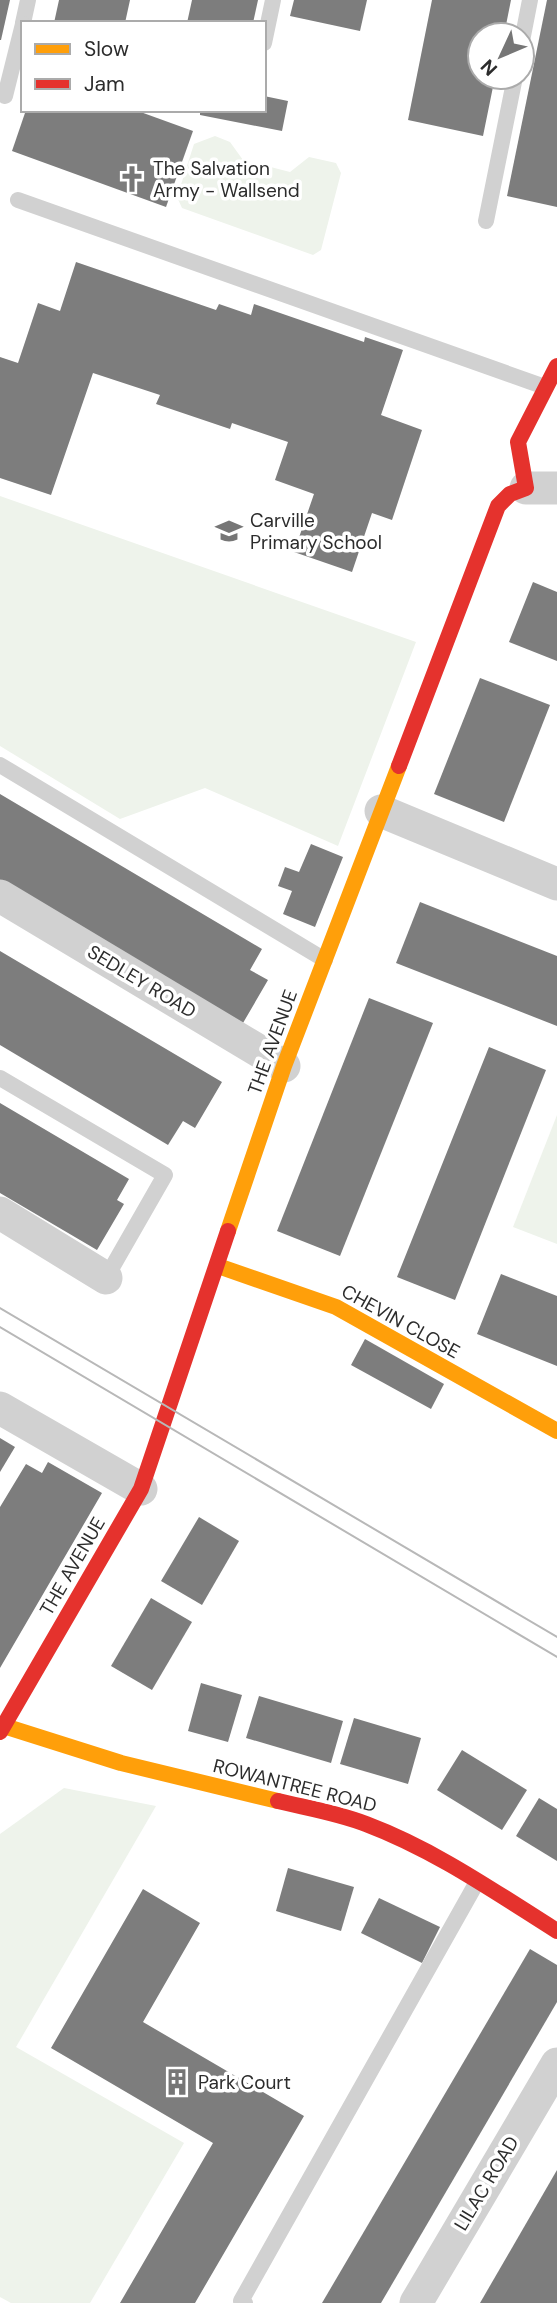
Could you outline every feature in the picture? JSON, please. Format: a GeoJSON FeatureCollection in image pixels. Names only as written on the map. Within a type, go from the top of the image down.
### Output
{"type":"FeatureCollection","features":[{"type":"Feature","properties":{"kind":"street","name":"THE AVENUE"},"geometry":{"type":"LineString","coordinates":[[2,1729],[141,1489],[284,1066],[498,506],[510,494],[542,488],[518,442],[557,366]]}},
{"type":"Feature","properties":{"kind":"street"},"geometry":{"type":"LineString","coordinates":[[381,811],[557,884]]}},
{"type":"Feature","properties":{"kind":"street","name":"SEDLEY ROAD"},"geometry":{"type":"LineString","coordinates":[[0,896],[284,1066]]}},
{"type":"Feature","properties":{"kind":"street"},"geometry":{"type":"LineString","coordinates":[[0,1213],[106,1278]]}},
{"type":"Feature","properties":{"kind":"street","name":"CHEVIN CLOSE"},"geometry":{"type":"LineString","coordinates":[[218,1266],[337,1307],[557,1431]]}},
{"type":"Feature","properties":{"kind":"street"},"geometry":{"type":"LineString","coordinates":[[0,1408],[141,1489]]}},
{"type":"Feature","properties":{"kind":"street","name":"ROWANTREE ROAD"},"geometry":{"type":"LineString","coordinates":[[2,1729],[121,1763],[362,1822],[388,1831],[557,1931]]}},
{"type":"Feature","properties":{"kind":"street","name":"LILAC ROAD"},"geometry":{"type":"LineString","coordinates":[[416,2303],[557,2064]]}},
{"type":"Feature","properties":{"kind":"lane"},"geometry":{"type":"LineString","coordinates":[[23,21],[28,0]]}},
{"type":"Feature","properties":{"kind":"lane"},"geometry":{"type":"LineString","coordinates":[[266,33],[273,0]]}},
{"type":"Feature","properties":{"kind":"lane"},"geometry":{"type":"LineString","coordinates":[[526,21],[530,0]]}},
{"type":"Feature","properties":{"kind":"lane"},"geometry":{"type":"LineString","coordinates":[[5,96],[20,51]]}},
{"type":"Feature","properties":{"kind":"lane"},"geometry":{"type":"LineString","coordinates":[[486,221],[512,91]]}},
{"type":"Feature","properties":{"kind":"lane"},"geometry":{"type":"LineString","coordinates":[[18,200],[545,387]]}},
{"type":"Feature","properties":{"kind":"lane"},"geometry":{"type":"LineString","coordinates":[[0,765],[325,960]]}},
{"type":"Feature","properties":{"kind":"lane"},"geometry":{"type":"LineString","coordinates":[[0,1078],[165,1175],[106,1278]]}},
{"type":"Feature","properties":{"kind":"lane"},"geometry":{"type":"LineString","coordinates":[[245,2303],[241,2301],[477,1882]]}},
{"type":"Feature","properties":{"kind":"shaded area"},"geometry":{"type":"Polygon","coordinates":[[[215,136],[230,142],[243,160],[290,172],[309,157],[336,163],[341,173],[321,250],[313,255],[182,208],[177,197],[194,144],[215,136]]]}},
{"type":"Feature","properties":{"kind":"shaded area"},"geometry":{"type":"Polygon","coordinates":[[[0,496],[416,642],[338,846],[205,788],[120,819],[0,746],[0,496]]]}},
{"type":"Feature","properties":{"kind":"shaded area"},"geometry":{"type":"Polygon","coordinates":[[[557,1115],[557,1244],[513,1227],[557,1115]]]}},
{"type":"Feature","properties":{"kind":"shaded area"},"geometry":{"type":"Polygon","coordinates":[[[64,1788],[156,1806],[16,2047],[184,2143],[90,2303],[11,2303],[0,2297],[0,1834],[64,1788]]]}},
{"type":"Feature","properties":{"kind":"building"},"geometry":{"type":"Polygon","coordinates":[[[0,0],[10,0],[1,40],[0,40],[0,0]]]}},
{"type":"Feature","properties":{"kind":"building"},"geometry":{"type":"Polygon","coordinates":[[[59,0],[130,0],[125,21],[54,21],[59,0]]]}},
{"type":"Feature","properties":{"kind":"building"},"geometry":{"type":"Polygon","coordinates":[[[192,0],[258,0],[253,21],[187,21],[192,0]]]}},
{"type":"Feature","properties":{"kind":"building"},"geometry":{"type":"Polygon","coordinates":[[[294,0],[367,0],[360,31],[290,16],[294,0]]]}},
{"type":"Feature","properties":{"kind":"building"},"geometry":{"type":"Polygon","coordinates":[[[432,0],[511,0],[507,21],[466,21],[466,91],[492,91],[483,136],[408,120],[432,0]]]}},
{"type":"Feature","properties":{"kind":"building"},"geometry":{"type":"Polygon","coordinates":[[[547,0],[557,0],[557,207],[507,196],[528,91],[536,91],[536,54],[547,0]]]}},
{"type":"Feature","properties":{"kind":"building"},"geometry":{"type":"Polygon","coordinates":[[[266,96],[288,101],[282,131],[200,115],[200,112],[266,112],[266,96]]]}},
{"type":"Feature","properties":{"kind":"building","name":"The Salvation Army - Wallsend"},"geometry":{"type":"Polygon","coordinates":[[[25,112],[141,112],[193,131],[166,207],[12,151],[25,112]]]}},
{"type":"Feature","properties":{"kind":"building"},"geometry":{"type":"Polygon","coordinates":[[[76,262],[216,310],[219,304],[251,315],[254,304],[364,342],[365,337],[403,350],[381,415],[422,430],[392,520],[372,513],[352,572],[294,552],[314,494],[275,480],[288,442],[232,423],[230,429],[156,404],[160,395],[93,373],[51,495],[0,478],[0,357],[18,363],[38,303],[60,311],[76,262]]]}},
{"type":"Feature","properties":{"kind":"building"},"geometry":{"type":"Polygon","coordinates":[[[533,582],[557,592],[557,661],[509,642],[533,582]]]}},
{"type":"Feature","properties":{"kind":"building"},"geometry":{"type":"Polygon","coordinates":[[[480,678],[550,705],[504,822],[434,794],[480,678]]]}},
{"type":"Feature","properties":{"kind":"building"},"geometry":{"type":"Polygon","coordinates":[[[0,794],[262,949],[250,970],[268,980],[243,1023],[0,880],[0,794]]]}},
{"type":"Feature","properties":{"kind":"building"},"geometry":{"type":"Polygon","coordinates":[[[311,844],[343,857],[315,927],[283,914],[292,891],[278,886],[285,867],[299,872],[311,844]]]}},
{"type":"Feature","properties":{"kind":"building"},"geometry":{"type":"Polygon","coordinates":[[[420,902],[557,956],[557,1026],[396,963],[420,902]]]}},
{"type":"Feature","properties":{"kind":"building"},"geometry":{"type":"Polygon","coordinates":[[[0,951],[222,1082],[195,1128],[183,1121],[168,1145],[0,1045],[0,951]]]}},
{"type":"Feature","properties":{"kind":"building"},"geometry":{"type":"Polygon","coordinates":[[[369,998],[433,1023],[340,1256],[277,1231],[369,998]]]}},
{"type":"Feature","properties":{"kind":"building"},"geometry":{"type":"Polygon","coordinates":[[[489,1047],[546,1070],[455,1300],[397,1277],[489,1047]]]}},
{"type":"Feature","properties":{"kind":"building"},"geometry":{"type":"Polygon","coordinates":[[[0,1103],[129,1179],[117,1200],[124,1204],[97,1250],[0,1193],[0,1103]]]}},
{"type":"Feature","properties":{"kind":"building"},"geometry":{"type":"Polygon","coordinates":[[[501,1274],[557,1296],[557,1366],[477,1334],[501,1274]]]}},
{"type":"Feature","properties":{"kind":"building"},"geometry":{"type":"Polygon","coordinates":[[[365,1339],[444,1384],[431,1409],[351,1365],[365,1339]]]}},
{"type":"Feature","properties":{"kind":"building"},"geometry":{"type":"Polygon","coordinates":[[[0,1438],[15,1447],[0,1472],[0,1438]]]}},
{"type":"Feature","properties":{"kind":"building"},"geometry":{"type":"Polygon","coordinates":[[[48,1462],[102,1493],[0,1668],[0,1507],[26,1464],[42,1473],[48,1462]]]}},
{"type":"Feature","properties":{"kind":"building"},"geometry":{"type":"Polygon","coordinates":[[[199,1517],[239,1541],[202,1605],[161,1581],[199,1517]]]}},
{"type":"Feature","properties":{"kind":"building"},"geometry":{"type":"Polygon","coordinates":[[[151,1598],[192,1622],[152,1690],[111,1666],[151,1598]]]}},
{"type":"Feature","properties":{"kind":"building"},"geometry":{"type":"Polygon","coordinates":[[[201,1683],[242,1695],[228,1742],[188,1731],[201,1683]]]}},
{"type":"Feature","properties":{"kind":"building"},"geometry":{"type":"Polygon","coordinates":[[[259,1696],[343,1721],[331,1763],[246,1738],[259,1696]]]}},
{"type":"Feature","properties":{"kind":"building"},"geometry":{"type":"Polygon","coordinates":[[[354,1718],[421,1738],[408,1784],[340,1764],[354,1718]]]}},
{"type":"Feature","properties":{"kind":"building"},"geometry":{"type":"Polygon","coordinates":[[[462,1750],[527,1790],[502,1830],[437,1790],[462,1750]]]}},
{"type":"Feature","properties":{"kind":"building"},"geometry":{"type":"Polygon","coordinates":[[[539,1798],[557,1809],[557,1861],[516,1836],[539,1798]]]}},
{"type":"Feature","properties":{"kind":"building"},"geometry":{"type":"Polygon","coordinates":[[[288,1868],[354,1887],[341,1931],[276,1911],[288,1868]]]}},
{"type":"Feature","properties":{"kind":"building","name":"Park Court"},"geometry":{"type":"Polygon","coordinates":[[[143,1889],[200,1923],[143,2022],[304,2116],[195,2303],[120,2303],[213,2143],[51,2048],[143,1889]]]}},
{"type":"Feature","properties":{"kind":"building"},"geometry":{"type":"Polygon","coordinates":[[[379,1898],[440,1927],[422,1963],[361,1933],[379,1898]]]}},
{"type":"Feature","properties":{"kind":"building"},"geometry":{"type":"Polygon","coordinates":[[[530,1949],[557,1965],[557,2002],[381,2303],[322,2303],[530,1949]]]}},
{"type":"Feature","properties":{"kind":"building"},"geometry":{"type":"Polygon","coordinates":[[[557,2170],[557,2303],[480,2303],[557,2170]]]}},
{"type":"Feature","properties":{"kind":"tram line"},"geometry":{"type":"LineString","coordinates":[[0,1308],[557,1637]]}},
{"type":"Feature","properties":{"kind":"tram line"},"geometry":{"type":"LineString","coordinates":[[0,1327],[557,1657]]}},
{"type":"Feature","properties":{"kind":"traffic: slow"},"geometry":{"type":"LineString","coordinates":[[228,1231],[284,1066],[399,766]]}},
{"type":"Feature","properties":{"kind":"traffic: slow"},"geometry":{"type":"LineString","coordinates":[[218,1266],[336,1307],[557,1431]]}},
{"type":"Feature","properties":{"kind":"traffic: slow"},"geometry":{"type":"LineString","coordinates":[[4,1726],[121,1763],[278,1801]]}},
{"type":"Feature","properties":{"kind":"traffic: jam"},"geometry":{"type":"LineString","coordinates":[[399,766],[498,506],[510,494],[526,488],[518,442],[557,366]]}},
{"type":"Feature","properties":{"kind":"traffic: jam"},"geometry":{"type":"LineString","coordinates":[[0,1732],[141,1489],[228,1231]]}},
{"type":"Feature","properties":{"kind":"traffic: jam"},"geometry":{"type":"LineString","coordinates":[[278,1801],[345,1817],[391,1834],[464,1873],[557,1931]]}},
{"type":"Feature","properties":{"kind":"place","name":"The Salvation Army - Wallsend"},"geometry":{"type":"Point","coordinates":[132,179]}},
{"type":"Feature","properties":{"kind":"place","name":"Carville Primary School"},"geometry":{"type":"Point","coordinates":[229,531]}},
{"type":"Feature","properties":{"kind":"place","name":"Park Court"},"geometry":{"type":"Point","coordinates":[177,2082]}}]}
